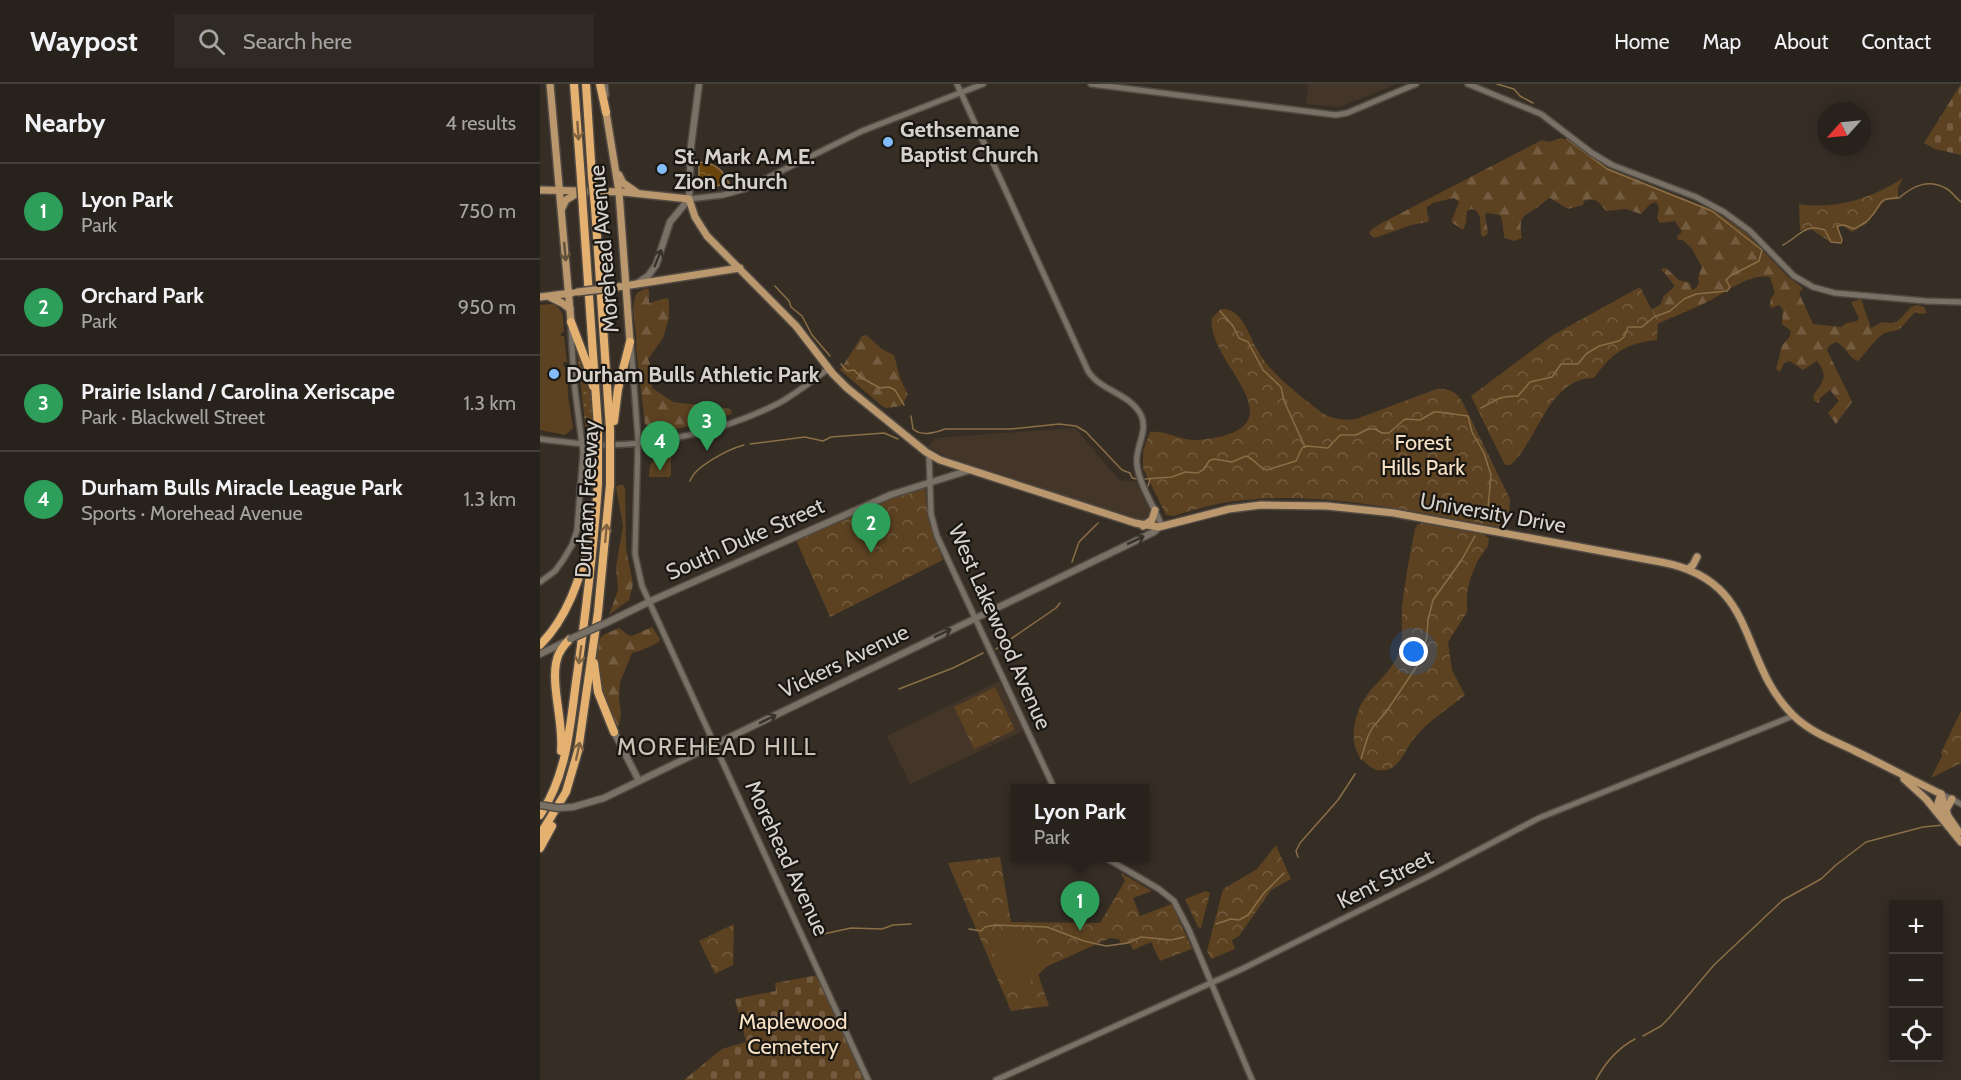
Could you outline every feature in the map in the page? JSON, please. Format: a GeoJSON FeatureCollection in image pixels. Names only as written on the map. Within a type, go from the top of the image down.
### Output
{"type":"FeatureCollection","features":[{"type":"Feature","properties":{"kind":"highway","name":"Durham Freeway"},"geometry":{"type":"LineString","coordinates":[[540,815],[556,784],[569,730],[589,586],[598,483],[598,406],[574,84]]}},
{"type":"Feature","properties":{"kind":"highway","name":"Durham Freeway"},"geometry":{"type":"LineString","coordinates":[[540,834],[559,806],[578,750],[598,612],[610,485],[610,430],[585,84]]}},
{"type":"Feature","properties":{"kind":"highway"},"geometry":{"type":"LineString","coordinates":[[600,84],[606,112]]}},
{"type":"Feature","properties":{"kind":"highway"},"geometry":{"type":"LineString","coordinates":[[571,322],[587,364],[598,406]]}},
{"type":"Feature","properties":{"kind":"highway"},"geometry":{"type":"LineString","coordinates":[[610,430],[615,420],[618,389],[630,342]]}},
{"type":"Feature","properties":{"kind":"highway"},"geometry":{"type":"LineString","coordinates":[[540,645],[559,621],[577,584],[591,540],[596,513]]}},
{"type":"Feature","properties":{"kind":"highway"},"geometry":{"type":"LineString","coordinates":[[598,612],[595,677],[601,701],[614,732]]}},
{"type":"Feature","properties":{"kind":"highway"},"geometry":{"type":"LineString","coordinates":[[556,784],[561,746],[556,661],[570,639]]}},
{"type":"Feature","properties":{"kind":"highway"},"geometry":{"type":"LineString","coordinates":[[540,848],[558,813],[559,806]]}},
{"type":"Feature","properties":{"kind":"main road"},"geometry":{"type":"LineString","coordinates":[[550,84],[571,322]]}},
{"type":"Feature","properties":{"kind":"main road"},"geometry":{"type":"LineString","coordinates":[[699,84],[691,146],[689,199],[692,211],[703,231],[796,326],[828,369],[847,388],[929,455]]}},
{"type":"Feature","properties":{"kind":"main road","name":"Morehead Avenue"},"geometry":{"type":"LineString","coordinates":[[606,112],[619,192],[630,342]]}},
{"type":"Feature","properties":{"kind":"main road"},"geometry":{"type":"LineString","coordinates":[[616,168],[623,183],[638,193]]}},
{"type":"Feature","properties":{"kind":"main road"},"geometry":{"type":"LineString","coordinates":[[540,190],[638,193],[689,199]]}},
{"type":"Feature","properties":{"kind":"main road"},"geometry":{"type":"LineString","coordinates":[[561,211],[566,200],[580,191]]}},
{"type":"Feature","properties":{"kind":"main road"},"geometry":{"type":"LineString","coordinates":[[636,284],[648,276],[656,265],[670,222],[689,199]]}},
{"type":"Feature","properties":{"kind":"main road"},"geometry":{"type":"LineString","coordinates":[[544,297],[740,268]]}},
{"type":"Feature","properties":{"kind":"main road"},"geometry":{"type":"LineString","coordinates":[[544,297],[562,303],[570,309]]}},
{"type":"Feature","properties":{"kind":"main road","name":"University Drive"},"geometry":{"type":"LineString","coordinates":[[929,455],[1143,526],[1160,527],[1242,507],[1285,504],[1332,506],[1394,513],[1672,564],[1688,569],[1709,580],[1735,608],[1762,671],[1793,716],[1823,736],[1941,794]]}},
{"type":"Feature","properties":{"kind":"main road","name":"South Duke Street"},"geometry":{"type":"LineString","coordinates":[[540,654],[649,602],[859,508],[901,491],[970,470]]}},
{"type":"Feature","properties":{"kind":"main road"},"geometry":{"type":"LineString","coordinates":[[1143,526],[1152,520],[1155,510]]}},
{"type":"Feature","properties":{"kind":"main road","name":"Vickers Avenue"},"geometry":{"type":"LineString","coordinates":[[540,806],[573,807],[597,801],[1154,532],[1160,527]]}},
{"type":"Feature","properties":{"kind":"main road"},"geometry":{"type":"LineString","coordinates":[[1688,569],[1697,557]]}},
{"type":"Feature","properties":{"kind":"main road"},"geometry":{"type":"LineString","coordinates":[[614,732],[639,781]]}},
{"type":"Feature","properties":{"kind":"main road"},"geometry":{"type":"LineString","coordinates":[[1895,771],[1920,793],[1961,842]]}},
{"type":"Feature","properties":{"kind":"main road"},"geometry":{"type":"LineString","coordinates":[[1941,794],[1938,803],[1942,818]]}},
{"type":"Feature","properties":{"kind":"main road"},"geometry":{"type":"LineString","coordinates":[[1941,794],[1948,816],[1961,835]]}},
{"type":"Feature","properties":{"kind":"main road"},"geometry":{"type":"LineString","coordinates":[[1946,810],[1952,799]]}},
{"type":"Feature","properties":{"kind":"street","name":"Morehead Avenue"},"geometry":{"type":"LineString","coordinates":[[605,84],[606,112]]}},
{"type":"Feature","properties":{"kind":"street"},"geometry":{"type":"LineString","coordinates":[[957,84],[1089,374],[1134,405],[1143,419],[1144,429],[1137,451],[1137,468],[1160,527]]}},
{"type":"Feature","properties":{"kind":"street"},"geometry":{"type":"LineString","coordinates":[[689,199],[723,195],[745,189],[862,131],[983,84]]}},
{"type":"Feature","properties":{"kind":"street"},"geometry":{"type":"LineString","coordinates":[[1091,84],[1336,115],[1347,113],[1416,84]]}},
{"type":"Feature","properties":{"kind":"street"},"geometry":{"type":"LineString","coordinates":[[1468,84],[1541,114],[1592,153],[1612,165],[1696,197],[1719,209],[1750,231],[1788,270],[1813,288],[1835,293],[1961,302]]}},
{"type":"Feature","properties":{"kind":"street"},"geometry":{"type":"LineString","coordinates":[[540,582],[555,571],[568,553],[577,530],[579,516],[583,444],[574,382],[571,322]]}},
{"type":"Feature","properties":{"kind":"street","name":"Morehead Avenue"},"geometry":{"type":"LineString","coordinates":[[630,342],[638,443],[635,554],[639,577],[868,1080]]}},
{"type":"Feature","properties":{"kind":"street"},"geometry":{"type":"LineString","coordinates":[[540,440],[607,445],[638,443],[697,433],[753,415],[789,397],[828,369]]}},
{"type":"Feature","properties":{"kind":"street","name":"West Lakewood Avenue"},"geometry":{"type":"LineString","coordinates":[[929,455],[931,514],[946,560],[1052,784]]}},
{"type":"Feature","properties":{"kind":"street","name":"Kent Street"},"geometry":{"type":"LineString","coordinates":[[996,1080],[1211,984],[1431,875],[1534,821],[1793,716]]}},
{"type":"Feature","properties":{"kind":"street","name":"University Drive"},"geometry":{"type":"LineString","coordinates":[[1941,794],[1961,804]]}},
{"type":"Feature","properties":{"kind":"street"},"geometry":{"type":"LineString","coordinates":[[1113,862],[1159,889],[1174,901],[1183,917],[1252,1080]]}},
{"type":"Feature","properties":{"kind":"shaded area"},"geometry":{"type":"Polygon","coordinates":[[[1303,84],[1397,84],[1340,107],[1306,104],[1308,85],[1303,84]]]}},
{"type":"Feature","properties":{"kind":"shaded area"},"geometry":{"type":"Polygon","coordinates":[[[1075,428],[1119,480],[1138,482],[1152,514],[1147,521],[1141,521],[945,456],[928,447],[935,438],[1075,428]]]}},
{"type":"Feature","properties":{"kind":"shaded area"},"geometry":{"type":"Polygon","coordinates":[[[999,681],[1023,731],[910,784],[887,736],[999,681]]]}},
{"type":"Feature","properties":{"kind":"green space"},"geometry":{"type":"Polygon","coordinates":[[[1961,84],[1961,155],[1935,149],[1924,143],[1961,84]]]}},
{"type":"Feature","properties":{"kind":"green space"},"geometry":{"type":"Polygon","coordinates":[[[1561,138],[1572,142],[1608,168],[1713,210],[1746,233],[1788,277],[1803,288],[1799,293],[1813,324],[1841,327],[1857,321],[1859,318],[1851,302],[1861,299],[1871,328],[1882,322],[1898,321],[1911,307],[1917,305],[1924,307],[1927,313],[1916,312],[1899,329],[1881,335],[1858,361],[1836,342],[1829,346],[1827,350],[1852,402],[1836,424],[1828,413],[1839,401],[1830,390],[1820,398],[1819,403],[1814,401],[1813,396],[1822,383],[1824,375],[1817,361],[1803,370],[1790,361],[1784,363],[1780,372],[1776,369],[1782,346],[1791,331],[1782,324],[1783,310],[1779,305],[1772,308],[1770,306],[1771,298],[1775,293],[1770,277],[1746,281],[1707,302],[1643,331],[1646,313],[1661,304],[1663,297],[1674,287],[1661,269],[1666,268],[1679,280],[1690,283],[1692,290],[1699,283],[1698,278],[1702,267],[1692,249],[1683,240],[1678,240],[1677,236],[1682,232],[1675,221],[1660,223],[1657,218],[1659,208],[1656,202],[1650,204],[1641,214],[1626,209],[1606,211],[1594,200],[1584,201],[1583,205],[1568,209],[1550,198],[1525,215],[1521,221],[1522,238],[1514,241],[1505,238],[1500,215],[1487,213],[1485,215],[1488,233],[1484,237],[1481,235],[1480,217],[1476,210],[1467,211],[1463,230],[1451,222],[1459,202],[1454,198],[1433,203],[1427,207],[1428,222],[1411,225],[1375,238],[1369,234],[1378,225],[1542,140],[1549,142],[1561,138]]]}},
{"type":"Feature","properties":{"kind":"green space"},"geometry":{"type":"Polygon","coordinates":[[[1903,178],[1898,188],[1898,199],[1885,200],[1867,223],[1852,232],[1840,226],[1838,229],[1842,240],[1840,242],[1832,243],[1811,229],[1800,231],[1799,204],[1826,205],[1853,201],[1903,178]]]}},
{"type":"Feature","properties":{"kind":"green space","name":"Forest Hills Park"},"geometry":{"type":"Polygon","coordinates":[[[1640,287],[1658,322],[1657,340],[1628,347],[1607,362],[1594,378],[1578,381],[1565,388],[1545,413],[1519,455],[1510,465],[1505,465],[1471,396],[1553,335],[1640,287]]]}},
{"type":"Feature","properties":{"kind":"green space"},"geometry":{"type":"Polygon","coordinates":[[[646,288],[649,290],[649,303],[666,298],[669,300],[669,318],[663,338],[648,359],[653,371],[652,388],[673,402],[730,409],[731,414],[701,424],[655,433],[645,424],[633,306],[637,293],[646,288]]]}},
{"type":"Feature","properties":{"kind":"green space","name":"Durham Bulls Athletic Park"},"geometry":{"type":"Polygon","coordinates":[[[553,304],[560,309],[563,319],[564,332],[561,336],[564,336],[567,362],[563,362],[564,367],[567,366],[568,396],[573,428],[565,435],[540,430],[540,305],[553,304]]]}},
{"type":"Feature","properties":{"kind":"green space","name":"Forest Hills Park"},"geometry":{"type":"Polygon","coordinates":[[[1221,309],[1240,317],[1258,351],[1271,369],[1296,392],[1330,417],[1342,420],[1356,419],[1437,389],[1445,389],[1457,395],[1510,499],[1509,517],[1505,528],[1405,510],[1304,498],[1236,501],[1173,516],[1166,515],[1143,468],[1143,451],[1150,432],[1200,440],[1232,433],[1247,422],[1250,408],[1244,391],[1214,336],[1212,318],[1221,309]]]}},
{"type":"Feature","properties":{"kind":"green space"},"geometry":{"type":"Polygon","coordinates":[[[866,335],[882,349],[894,355],[900,378],[908,395],[901,406],[886,408],[882,406],[840,370],[862,336],[866,335]]]}},
{"type":"Feature","properties":{"kind":"green space"},"geometry":{"type":"Polygon","coordinates":[[[576,342],[590,382],[594,431],[586,432],[576,342]]]}},
{"type":"Feature","properties":{"kind":"green space"},"geometry":{"type":"Polygon","coordinates":[[[663,455],[671,455],[671,475],[669,477],[649,477],[652,463],[663,455]]]}},
{"type":"Feature","properties":{"kind":"green space"},"geometry":{"type":"Polygon","coordinates":[[[619,485],[625,488],[626,549],[633,584],[629,600],[609,615],[618,590],[616,567],[623,526],[616,487],[619,485]]]}},
{"type":"Feature","properties":{"kind":"green space"},"geometry":{"type":"Polygon","coordinates":[[[925,487],[929,523],[943,560],[830,617],[796,540],[887,499],[925,487]]]}},
{"type":"Feature","properties":{"kind":"green space","name":"Forest Hills Park"},"geometry":{"type":"Polygon","coordinates":[[[1422,523],[1484,534],[1489,539],[1488,546],[1478,560],[1470,579],[1467,612],[1448,642],[1452,670],[1465,695],[1421,730],[1396,764],[1385,770],[1377,770],[1365,763],[1356,751],[1355,723],[1362,703],[1390,668],[1399,652],[1402,635],[1402,606],[1408,567],[1415,529],[1422,523]]]}},
{"type":"Feature","properties":{"kind":"green space"},"geometry":{"type":"Polygon","coordinates":[[[652,627],[660,639],[659,642],[632,653],[620,682],[621,715],[618,728],[604,697],[598,668],[598,644],[603,635],[619,628],[632,636],[652,627]]]}},
{"type":"Feature","properties":{"kind":"green space"},"geometry":{"type":"Polygon","coordinates":[[[995,687],[1015,730],[974,749],[954,707],[995,687]]]}},
{"type":"Feature","properties":{"kind":"green space"},"geometry":{"type":"Polygon","coordinates":[[[1961,711],[1961,763],[1931,778],[1942,756],[1941,753],[1961,711]]]}},
{"type":"Feature","properties":{"kind":"green space"},"geometry":{"type":"Polygon","coordinates":[[[1276,845],[1291,879],[1271,890],[1239,936],[1232,940],[1235,949],[1211,959],[1207,951],[1223,889],[1257,869],[1276,845]]]}},
{"type":"Feature","properties":{"kind":"green space"},"geometry":{"type":"Polygon","coordinates":[[[1000,857],[1011,922],[1100,923],[1125,881],[1121,873],[1152,891],[1133,898],[1140,916],[1172,904],[1192,949],[1160,961],[1151,942],[1133,950],[1130,943],[1121,944],[1119,939],[1110,938],[1037,971],[1049,1006],[1011,1011],[948,863],[1000,857]]]}},
{"type":"Feature","properties":{"kind":"green space"},"geometry":{"type":"Polygon","coordinates":[[[1206,891],[1210,893],[1201,928],[1198,927],[1185,899],[1206,891]]]}},
{"type":"Feature","properties":{"kind":"green space"},"geometry":{"type":"Polygon","coordinates":[[[734,924],[733,965],[715,974],[699,941],[734,924]]]}},
{"type":"Feature","properties":{"kind":"green space"},"geometry":{"type":"Polygon","coordinates":[[[1002,936],[1032,941],[1044,948],[1054,959],[1029,983],[1010,989],[988,939],[1002,936]]]}},
{"type":"Feature","properties":{"kind":"green space","name":"Maplewood Cemetery"},"geometry":{"type":"Polygon","coordinates":[[[818,975],[864,1080],[684,1080],[722,1049],[746,1042],[735,999],[776,991],[775,983],[818,975]]]}},
{"type":"Feature","properties":{"kind":"water"},"geometry":{"type":"Polygon","coordinates":[[[699,162],[717,168],[729,183],[708,188],[702,187],[699,182],[699,162]]]}},
{"type":"Feature","properties":{"kind":"waterway"},"geometry":{"type":"LineString","coordinates":[[1497,84],[1514,89],[1520,96],[1533,103]]}},
{"type":"Feature","properties":{"kind":"waterway"},"geometry":{"type":"LineString","coordinates":[[1481,408],[1502,397],[1518,396],[1530,382],[1552,377],[1561,364],[1578,364],[1586,354],[1599,346],[1619,341],[1624,337],[1628,327],[1642,327],[1654,317],[1670,311],[1684,299],[1696,294],[1727,291],[1730,287],[1726,280],[1730,276],[1759,261],[1762,250],[1712,211],[1607,169],[1567,139]]}},
{"type":"Feature","properties":{"kind":"waterway"},"geometry":{"type":"LineString","coordinates":[[1783,245],[1812,228],[1825,230],[1831,242],[1841,243],[1837,226],[1844,225],[1854,229],[1865,223],[1883,201],[1899,198],[1921,185],[1940,186],[1949,190],[1961,202]]}},
{"type":"Feature","properties":{"kind":"waterway"},"geometry":{"type":"LineString","coordinates":[[775,286],[789,301],[791,307],[802,316],[812,335],[830,356]]}},
{"type":"Feature","properties":{"kind":"waterway"},"geometry":{"type":"LineString","coordinates":[[1220,311],[1233,326],[1239,338],[1248,342],[1263,370],[1281,387],[1284,401],[1305,447]]}},
{"type":"Feature","properties":{"kind":"waterway"},"geometry":{"type":"LineString","coordinates":[[841,364],[847,371],[854,370],[862,378],[880,388],[889,387],[895,390],[904,405]]}},
{"type":"Feature","properties":{"kind":"waterway"},"geometry":{"type":"LineString","coordinates":[[1145,479],[1172,477],[1185,472],[1198,473],[1214,459],[1232,462],[1246,456],[1267,470],[1296,461],[1302,448],[1307,446],[1328,448],[1340,435],[1356,435],[1368,429],[1389,433],[1405,419],[1420,420],[1438,412],[1468,416],[1472,432],[1484,453],[1491,475],[1488,508],[1482,522]]}},
{"type":"Feature","properties":{"kind":"waterway"},"geometry":{"type":"LineString","coordinates":[[911,416],[913,429],[924,434],[945,429],[1011,429],[1059,424],[1076,426],[1086,432],[1122,470],[1137,479]]}},
{"type":"Feature","properties":{"kind":"waterway"},"geometry":{"type":"LineString","coordinates":[[750,444],[805,437],[823,441],[831,437],[884,433],[898,439]]}},
{"type":"Feature","properties":{"kind":"waterway"},"geometry":{"type":"LineString","coordinates":[[690,481],[705,464],[744,445]]}},
{"type":"Feature","properties":{"kind":"waterway"},"geometry":{"type":"LineString","coordinates":[[1148,486],[1150,479]]}},
{"type":"Feature","properties":{"kind":"waterway"},"geometry":{"type":"LineString","coordinates":[[1072,562],[1079,542],[1098,523]]}},
{"type":"Feature","properties":{"kind":"waterway"},"geometry":{"type":"LineString","coordinates":[[1361,759],[1373,727],[1386,712],[1421,660],[1433,600],[1461,561],[1475,536]]}},
{"type":"Feature","properties":{"kind":"waterway"},"geometry":{"type":"LineString","coordinates":[[996,649],[1060,603]]}},
{"type":"Feature","properties":{"kind":"waterway"},"geometry":{"type":"LineString","coordinates":[[899,689],[953,668],[983,653]]}},
{"type":"Feature","properties":{"kind":"waterway"},"geometry":{"type":"LineString","coordinates":[[1298,857],[1296,851],[1300,843],[1338,800],[1355,774]]}},
{"type":"Feature","properties":{"kind":"waterway"},"geometry":{"type":"LineString","coordinates":[[1643,1036],[1661,1026],[1714,965],[1783,900],[1821,879],[1866,842],[1923,827],[1944,825]]}},
{"type":"Feature","properties":{"kind":"waterway"},"geometry":{"type":"LineString","coordinates":[[1216,924],[1231,919],[1239,920],[1248,915],[1264,893],[1284,873]]}},
{"type":"Feature","properties":{"kind":"waterway"},"geometry":{"type":"LineString","coordinates":[[819,935],[851,928],[882,929],[893,925],[911,924]]}},
{"type":"Feature","properties":{"kind":"waterway"},"geometry":{"type":"LineString","coordinates":[[969,929],[981,931],[985,927],[995,925],[1047,927],[1084,941],[1106,946],[1128,943],[1141,937],[1171,940],[1184,937]]}},
{"type":"Feature","properties":{"kind":"waterway"},"geometry":{"type":"LineString","coordinates":[[1596,1080],[1612,1056],[1635,1039]]}},
{"type":"Feature","properties":{"kind":"place","name":"Gethsemane Baptist Church"},"geometry":{"type":"Point","coordinates":[888,142]}},
{"type":"Feature","properties":{"kind":"place","name":"St. Mark A.M.E. Zion Church"},"geometry":{"type":"Point","coordinates":[662,169]}},
{"type":"Feature","properties":{"kind":"place","name":"Durham Bulls Athletic Park"},"geometry":{"type":"Point","coordinates":[554,374]}},
{"type":"Feature","properties":{"kind":"place","name":"Prairie Island / Carolina Xeriscape"},"geometry":{"type":"Point","coordinates":[707,451]}},
{"type":"Feature","properties":{"kind":"place","name":"Durham Bulls Miracle League Park"},"geometry":{"type":"Point","coordinates":[660,471]}},
{"type":"Feature","properties":{"kind":"place","name":"Orchard Park"},"geometry":{"type":"Point","coordinates":[871,553]}},
{"type":"Feature","properties":{"kind":"place","name":"Lyon Park"},"geometry":{"type":"Point","coordinates":[1080,931]}},
{"type":"Feature","properties":{"kind":"district","name":"MOREHEAD HILL"},"geometry":{"type":"Point","coordinates":[717,746]}}]}
